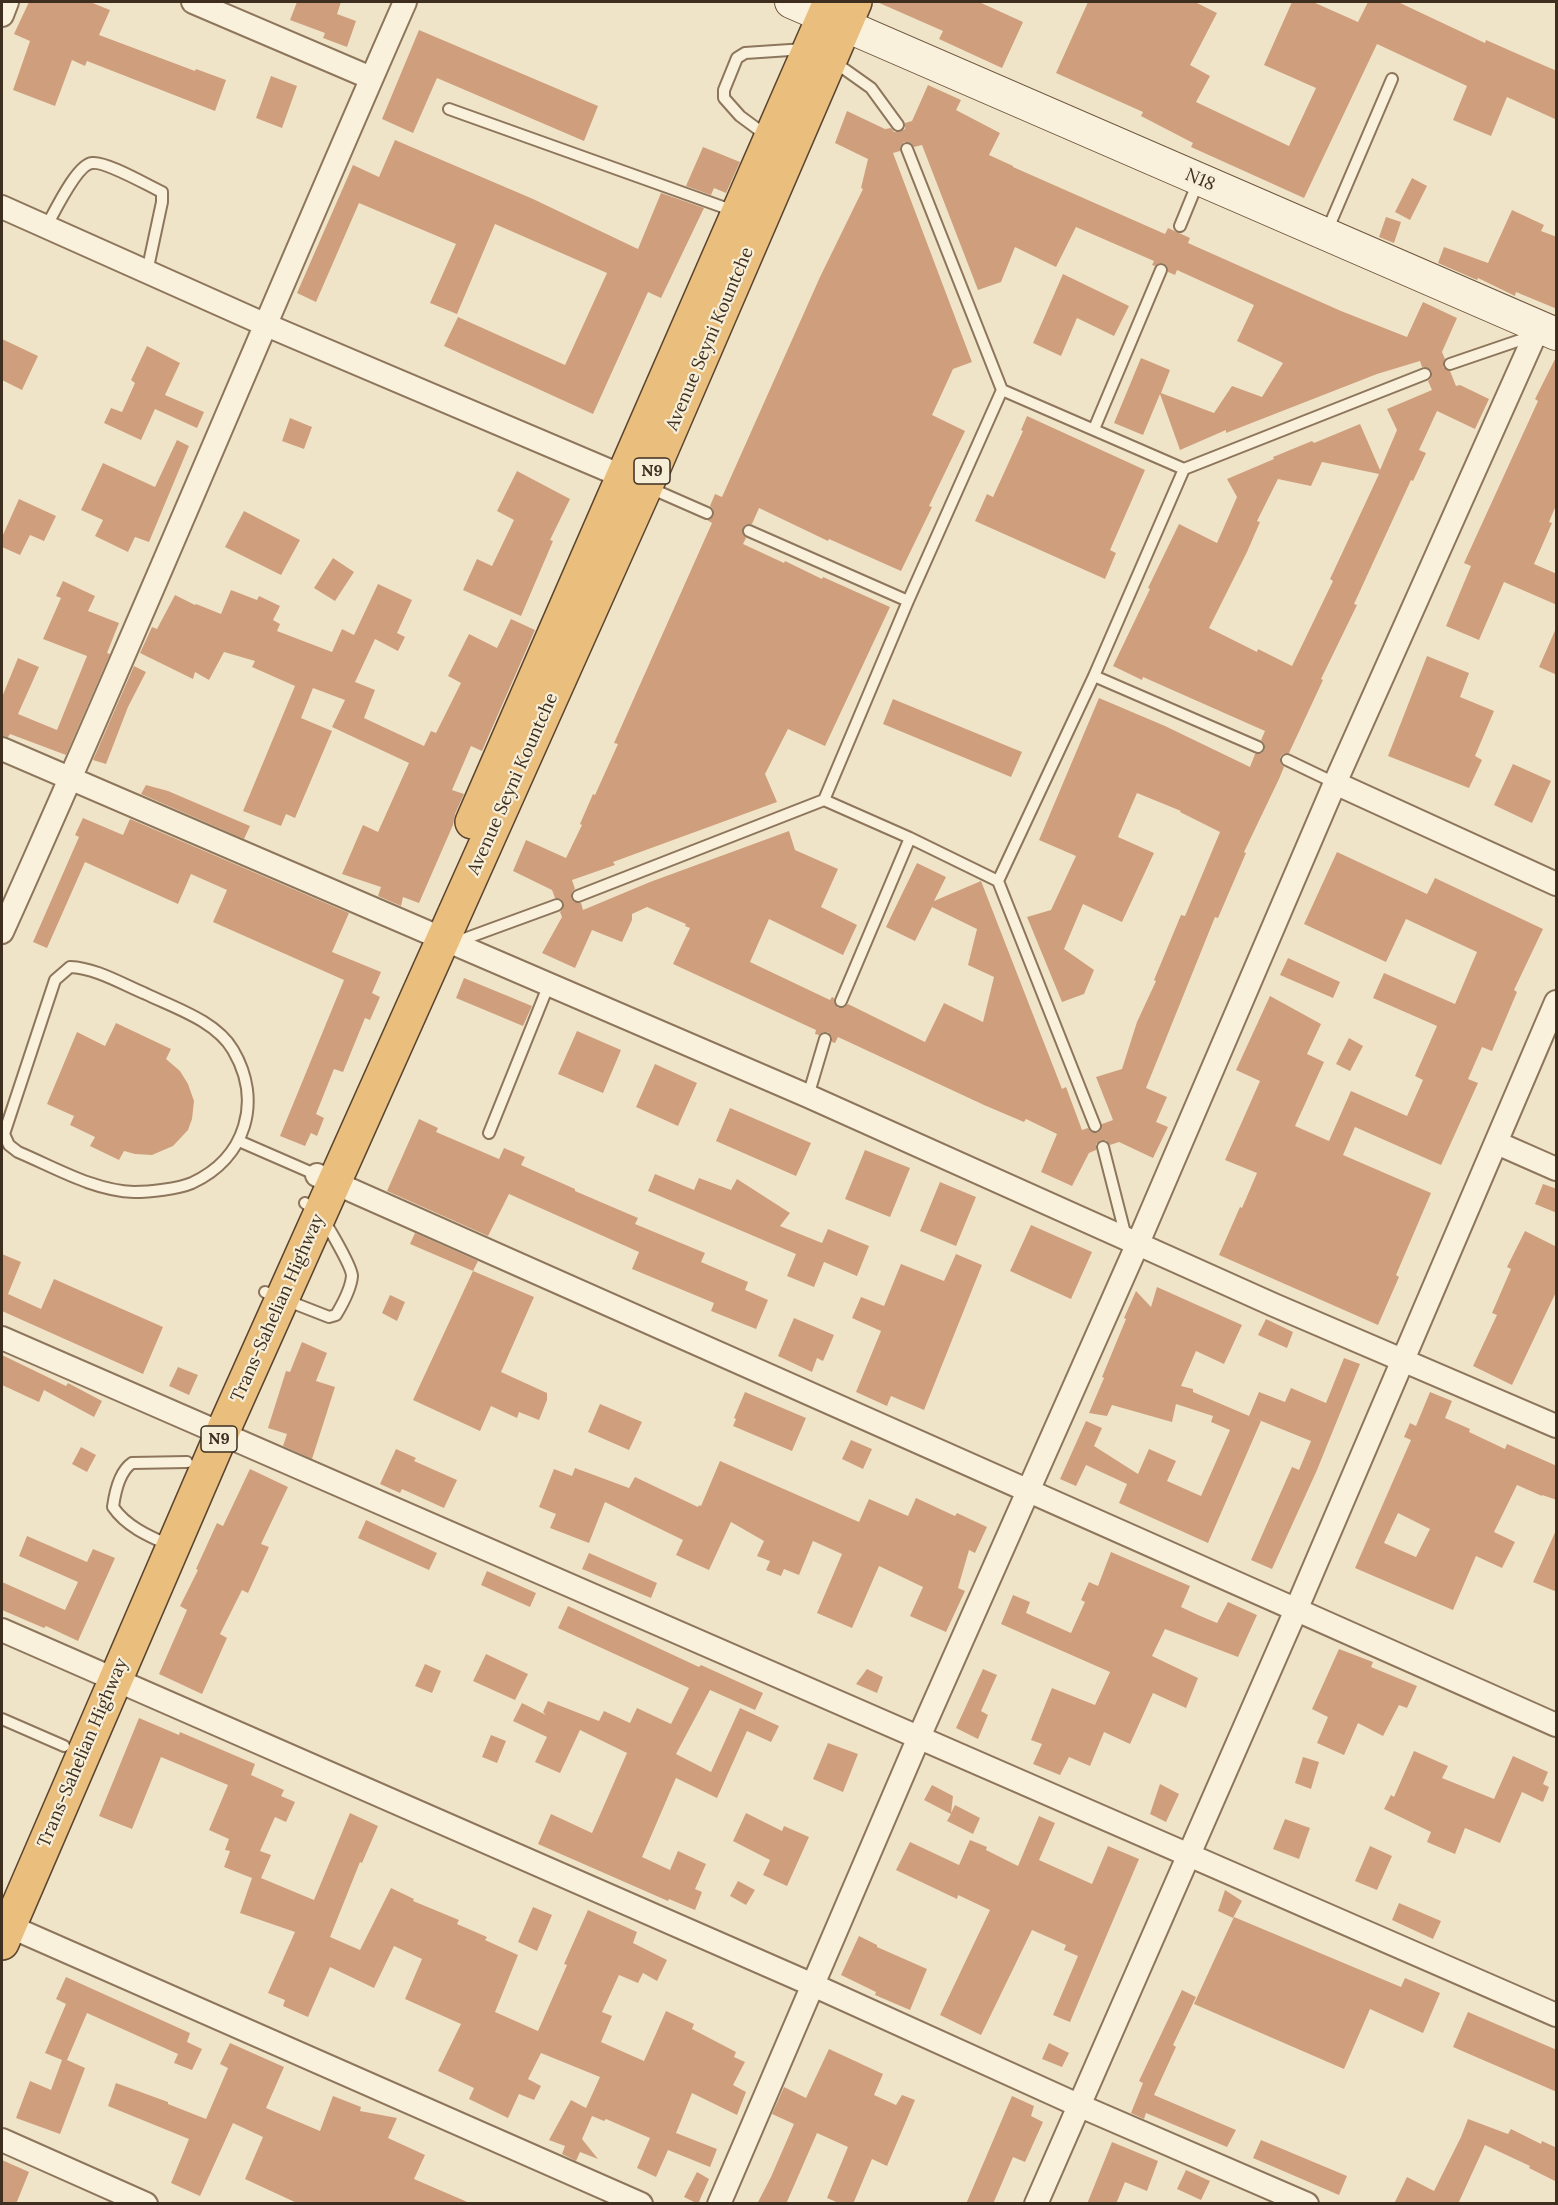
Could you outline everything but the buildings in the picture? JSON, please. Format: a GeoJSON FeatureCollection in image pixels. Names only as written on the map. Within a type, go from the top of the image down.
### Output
{"type":"FeatureCollection","features":[{"type":"Feature","properties":{"kind":"highway","name":"Avenue Seyni Kountche"},"geometry":{"type":"LineString","coordinates":[[435,941],[513,726],[635,482],[838,11]]}},
{"type":"Feature","properties":{"kind":"highway","name":"Avenue Seyni Kountche"},"geometry":{"type":"LineString","coordinates":[[635,482],[670,364],[770,137],[820,55]]}},
{"type":"Feature","properties":{"kind":"highway","name":"Trans-Sahelian Highway"},"geometry":{"type":"LineString","coordinates":[[5,1934],[105,1675],[213,1429],[435,941]]}},
{"type":"Feature","properties":{"kind":"highway","name":"Trans-Sahelian Highway"},"geometry":{"type":"LineString","coordinates":[[163,1542],[187,1462],[213,1429]]}},
{"type":"Feature","properties":{"kind":"highway","name":"Trans-Sahelian Highway"},"geometry":{"type":"LineString","coordinates":[[2,1893],[63,1746],[105,1675]]}},
{"type":"Feature","properties":{"kind":"main road","name":"N18"},"geometry":{"type":"LineString","coordinates":[[791,2],[838,11],[1199,180],[1544,332]]}},
{"type":"Feature","properties":{"kind":"street"},"geometry":{"type":"LineString","coordinates":[[2,15],[7,2]]}},
{"type":"Feature","properties":{"kind":"street"},"geometry":{"type":"LineString","coordinates":[[193,2],[371,78]]}},
{"type":"Feature","properties":{"kind":"street"},"geometry":{"type":"LineString","coordinates":[[2,932],[71,779],[264,324],[405,2]]}},
{"type":"Feature","properties":{"kind":"street"},"geometry":{"type":"LineString","coordinates":[[2,207],[264,324],[635,482]]}},
{"type":"Feature","properties":{"kind":"street"},"geometry":{"type":"LineString","coordinates":[[719,2204],[919,1737],[1029,1490],[1132,1241],[1335,783],[1544,332]]}},
{"type":"Feature","properties":{"kind":"street"},"geometry":{"type":"LineString","coordinates":[[2,749],[435,941],[549,984],[808,1096],[1402,1360],[1557,1426]]}},
{"type":"Feature","properties":{"kind":"street"},"geometry":{"type":"LineString","coordinates":[[1335,783],[1557,884]]}},
{"type":"Feature","properties":{"kind":"street"},"geometry":{"type":"LineString","coordinates":[[1036,2204],[1296,1610],[1557,1002]]}},
{"type":"Feature","properties":{"kind":"street"},"geometry":{"type":"LineString","coordinates":[[1497,1143],[1557,1169]]}},
{"type":"Feature","properties":{"kind":"street"},"geometry":{"type":"LineString","coordinates":[[319,1194],[1029,1490],[1557,1725]]}},
{"type":"Feature","properties":{"kind":"street"},"geometry":{"type":"LineString","coordinates":[[2,1338],[1557,2015]]}},
{"type":"Feature","properties":{"kind":"street"},"geometry":{"type":"LineString","coordinates":[[2,1630],[1307,2204]]}},
{"type":"Feature","properties":{"kind":"street"},"geometry":{"type":"LineString","coordinates":[[5,1934],[641,2204]]}},
{"type":"Feature","properties":{"kind":"street"},"geometry":{"type":"LineString","coordinates":[[2,2140],[146,2204]]}},
{"type":"Feature","properties":{"kind":"lane"},"geometry":{"type":"LineString","coordinates":[[770,137],[740,116],[724,98],[723,90],[737,58],[745,53],[820,55],[871,88],[898,125]]}},
{"type":"Feature","properties":{"kind":"lane"},"geometry":{"type":"LineString","coordinates":[[1325,234],[1392,79]]}},
{"type":"Feature","properties":{"kind":"lane"},"geometry":{"type":"LineString","coordinates":[[449,109],[737,212]]}},
{"type":"Feature","properties":{"kind":"lane"},"geometry":{"type":"LineString","coordinates":[[907,149],[1002,390],[1184,469]]}},
{"type":"Feature","properties":{"kind":"lane"},"geometry":{"type":"LineString","coordinates":[[46,226],[81,168],[91,162],[104,164],[162,192],[162,202],[147,272]]}},
{"type":"Feature","properties":{"kind":"lane"},"geometry":{"type":"LineString","coordinates":[[1180,226],[1199,180]]}},
{"type":"Feature","properties":{"kind":"lane"},"geometry":{"type":"LineString","coordinates":[[1094,429],[1161,270]]}},
{"type":"Feature","properties":{"kind":"lane"},"geometry":{"type":"LineString","coordinates":[[1450,364],[1544,332]]}},
{"type":"Feature","properties":{"kind":"lane"},"geometry":{"type":"LineString","coordinates":[[998,881],[1094,676],[1184,469],[1425,374]]}},
{"type":"Feature","properties":{"kind":"lane"},"geometry":{"type":"LineString","coordinates":[[824,800],[908,601],[1002,390]]}},
{"type":"Feature","properties":{"kind":"lane"},"geometry":{"type":"LineString","coordinates":[[635,482],[707,513]]}},
{"type":"Feature","properties":{"kind":"lane"},"geometry":{"type":"LineString","coordinates":[[749,531],[908,601]]}},
{"type":"Feature","properties":{"kind":"lane"},"geometry":{"type":"LineString","coordinates":[[1094,676],[1258,747]]}},
{"type":"Feature","properties":{"kind":"lane"},"geometry":{"type":"LineString","coordinates":[[1287,760],[1335,783]]}},
{"type":"Feature","properties":{"kind":"lane"},"geometry":{"type":"LineString","coordinates":[[578,896],[824,800],[910,838],[998,881],[1095,1126]]}},
{"type":"Feature","properties":{"kind":"lane"},"geometry":{"type":"LineString","coordinates":[[841,1001],[910,838]]}},
{"type":"Feature","properties":{"kind":"lane"},"geometry":{"type":"LineString","coordinates":[[435,941],[557,905]]}},
{"type":"Feature","properties":{"kind":"lane"},"geometry":{"type":"LineString","coordinates":[[70,967],[80,967],[105,976],[213,1027],[232,1049],[246,1078],[248,1109],[239,1141],[219,1166],[191,1183],[134,1192],[99,1185],[18,1152],[9,1145],[4,1134],[55,980],[70,967]]}},
{"type":"Feature","properties":{"kind":"lane"},"geometry":{"type":"LineString","coordinates":[[489,1133],[549,984]]}},
{"type":"Feature","properties":{"kind":"lane"},"geometry":{"type":"LineString","coordinates":[[808,1096],[825,1038]]}},
{"type":"Feature","properties":{"kind":"lane"},"geometry":{"type":"LineString","coordinates":[[239,1141],[319,1194],[352,1273],[336,1315],[329,1317],[274,1296]]}},
{"type":"Feature","properties":{"kind":"lane"},"geometry":{"type":"LineString","coordinates":[[1103,1148],[1132,1241]]}},
{"type":"Feature","properties":{"kind":"lane"},"geometry":{"type":"LineString","coordinates":[[163,1542],[126,1521],[113,1507],[115,1492],[126,1467],[132,1463],[141,1461],[187,1462]]}},
{"type":"Feature","properties":{"kind":"lane"},"geometry":{"type":"LineString","coordinates":[[2,1719],[63,1746]]}}]}
